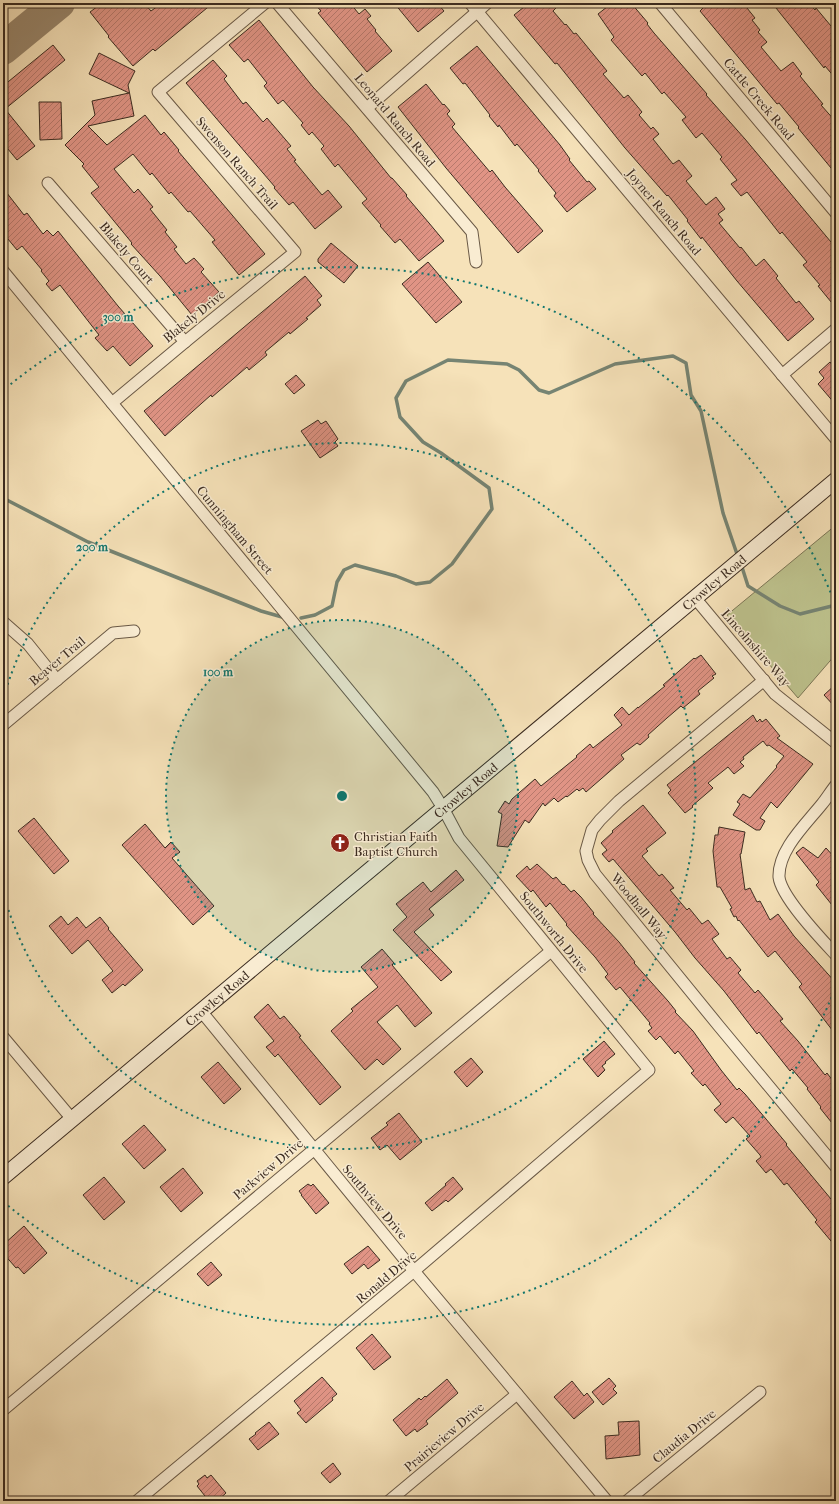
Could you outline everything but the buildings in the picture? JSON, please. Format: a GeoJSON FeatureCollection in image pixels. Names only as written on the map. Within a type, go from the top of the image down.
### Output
{"type":"FeatureCollection","features":[{"type":"Feature","properties":{"kind":"main road","name":"Crowley Road"},"geometry":{"type":"LineString","coordinates":[[3,1177],[836,480]]}},
{"type":"Feature","properties":{"kind":"street","name":"Swenson Ranch Trail"},"geometry":{"type":"LineString","coordinates":[[265,3],[158,92],[295,252]]}},
{"type":"Feature","properties":{"kind":"street","name":"Leonard Ranch Road"},"geometry":{"type":"LineString","coordinates":[[277,3],[472,232],[476,262]]}},
{"type":"Feature","properties":{"kind":"street"},"geometry":{"type":"LineString","coordinates":[[366,108],[474,7],[487,3]]}},
{"type":"Feature","properties":{"kind":"street","name":"Cattle Creek Road"},"geometry":{"type":"LineString","coordinates":[[660,3],[836,213]]}},
{"type":"Feature","properties":{"kind":"street","name":"Joyner Ranch Road"},"geometry":{"type":"LineString","coordinates":[[474,7],[836,439]]}},
{"type":"Feature","properties":{"kind":"street","name":"Blakely Court"},"geometry":{"type":"LineString","coordinates":[[48,182],[184,342]]}},
{"type":"Feature","properties":{"kind":"street","name":"Blakely Drive"},"geometry":{"type":"LineString","coordinates":[[112,403],[184,342],[295,252]]}},
{"type":"Feature","properties":{"kind":"street","name":"Cunningham Street"},"geometry":{"type":"LineString","coordinates":[[3,271],[433,792],[444,808]]}},
{"type":"Feature","properties":{"kind":"street"},"geometry":{"type":"LineString","coordinates":[[782,375],[836,329]]}},
{"type":"Feature","properties":{"kind":"street","name":"Lincolnshire Way"},"geometry":{"type":"LineString","coordinates":[[695,598],[775,694],[836,743]]}},
{"type":"Feature","properties":{"kind":"street"},"geometry":{"type":"LineString","coordinates":[[3,622],[28,644],[57,680]]}},
{"type":"Feature","properties":{"kind":"street","name":"Beaver Trail"},"geometry":{"type":"LineString","coordinates":[[3,725],[113,633],[134,631]]}},
{"type":"Feature","properties":{"kind":"street","name":"Woodhall Way"},"geometry":{"type":"LineString","coordinates":[[764,680],[619,801],[592,830],[586,851],[588,860],[595,874],[836,1167]]}},
{"type":"Feature","properties":{"kind":"street"},"geometry":{"type":"LineString","coordinates":[[836,785],[788,848],[782,861],[779,876],[788,897],[817,936],[836,955]]}},
{"type":"Feature","properties":{"kind":"street","name":"Southworth Drive"},"geometry":{"type":"LineString","coordinates":[[444,808],[459,838],[649,1070]]}},
{"type":"Feature","properties":{"kind":"street","name":"Parkview Drive"},"geometry":{"type":"LineString","coordinates":[[3,1410],[551,951]]}},
{"type":"Feature","properties":{"kind":"street","name":"Southview Drive"},"geometry":{"type":"LineString","coordinates":[[201,1011],[414,1272],[607,1501]]}},
{"type":"Feature","properties":{"kind":"street"},"geometry":{"type":"LineString","coordinates":[[3,1036],[72,1119]]}},
{"type":"Feature","properties":{"kind":"street","name":"Ronald Drive"},"geometry":{"type":"LineString","coordinates":[[137,1501],[414,1272],[649,1070]]}},
{"type":"Feature","properties":{"kind":"street","name":"Claudia Drive"},"geometry":{"type":"LineString","coordinates":[[627,1501],[760,1392]]}},
{"type":"Feature","properties":{"kind":"street","name":"Prairieview Drive"},"geometry":{"type":"LineString","coordinates":[[389,1501],[517,1394]]}},
{"type":"Feature","properties":{"kind":"green space"},"geometry":{"type":"Polygon","coordinates":[[[836,525],[836,654],[798,698],[727,615],[836,525]]]}},
{"type":"Feature","properties":{"kind":"waterway"},"geometry":{"type":"LineString","coordinates":[[301,618],[315,615],[332,606],[337,582],[344,570],[355,565],[396,576],[416,584],[430,582],[452,564],[492,509],[489,488],[441,453],[423,442],[400,417],[396,398],[406,381],[448,360],[507,364],[519,370],[539,390],[549,393],[615,364],[673,356],[686,363],[691,395],[701,411],[723,513],[738,557]]}},
{"type":"Feature","properties":{"kind":"waterway"},"geometry":{"type":"LineString","coordinates":[[3,498],[88,542],[261,611],[282,617]]}},
{"type":"Feature","properties":{"kind":"waterway"},"geometry":{"type":"LineString","coordinates":[[741,564],[748,586],[780,606],[800,614],[836,605]]}},
{"type":"Feature","properties":{"kind":"taxiway"},"geometry":{"type":"LineString","coordinates":[[3,49],[59,3]]}},
{"type":"Feature","properties":{"kind":"place","name":"Christian Faith Baptist Church"},"geometry":{"type":"Point","coordinates":[340,843]}}]}
